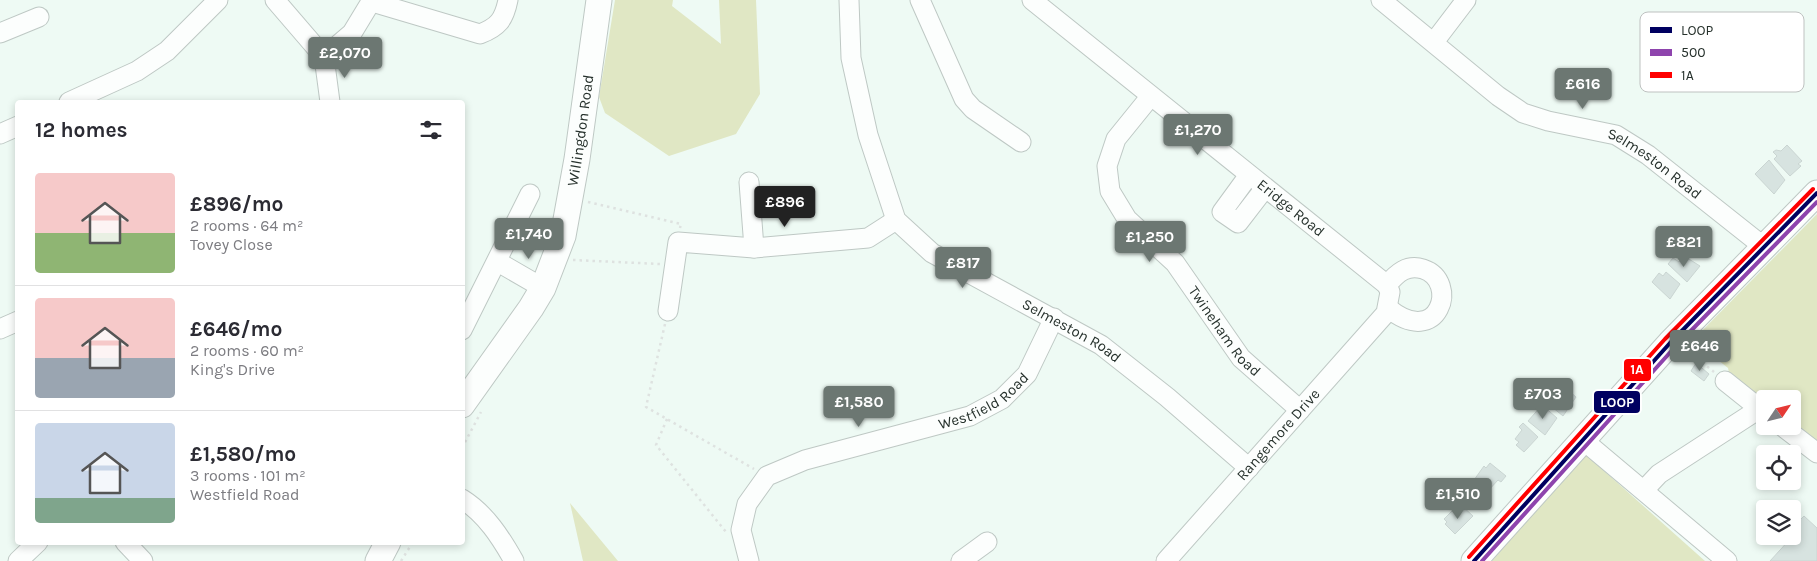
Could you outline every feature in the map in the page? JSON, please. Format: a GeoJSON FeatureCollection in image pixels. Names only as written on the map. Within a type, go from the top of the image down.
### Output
{"type":"FeatureCollection","features":[{"type":"Feature","properties":{"kind":"main road","name":"Willingdon Road"},"geometry":{"type":"LineString","coordinates":[[465,401],[543,288],[563,236],[572,193],[599,0]]}},
{"type":"Feature","properties":{"kind":"main road"},"geometry":{"type":"LineString","coordinates":[[1474,561],[1674,339],[1817,193]]}},
{"type":"Feature","properties":{"kind":"main road"},"geometry":{"type":"LineString","coordinates":[[378,561],[386,545]]}},
{"type":"Feature","properties":{"kind":"street"},"geometry":{"type":"LineString","coordinates":[[73,100],[137,71],[167,51],[218,0]]}},
{"type":"Feature","properties":{"kind":"street"},"geometry":{"type":"LineString","coordinates":[[275,0],[324,57],[330,100]]}},
{"type":"Feature","properties":{"kind":"street"},"geometry":{"type":"LineString","coordinates":[[324,57],[352,33],[372,1],[480,34],[496,28],[506,11],[508,0]]}},
{"type":"Feature","properties":{"kind":"street","name":"Selmeston Road"},"geometry":{"type":"LineString","coordinates":[[849,0],[851,58],[868,135],[896,220],[932,253],[1101,345],[1167,397],[1249,468]]}},
{"type":"Feature","properties":{"kind":"street"},"geometry":{"type":"LineString","coordinates":[[920,0],[964,99],[973,109],[1021,142]]}},
{"type":"Feature","properties":{"kind":"street","name":"Eridge Road"},"geometry":{"type":"LineString","coordinates":[[1032,0],[1150,97],[1387,285]]}},
{"type":"Feature","properties":{"kind":"street","name":"Selmeston Road"},"geometry":{"type":"LineString","coordinates":[[1382,0],[1498,96],[1524,113],[1548,121],[1616,135],[1648,154],[1764,247]]}},
{"type":"Feature","properties":{"kind":"street"},"geometry":{"type":"LineString","coordinates":[[1434,42],[1466,0]]}},
{"type":"Feature","properties":{"kind":"street"},"geometry":{"type":"LineString","coordinates":[[0,33],[39,17]]}},
{"type":"Feature","properties":{"kind":"street","name":"Twineham Road"},"geometry":{"type":"LineString","coordinates":[[1150,97],[1116,139],[1107,166],[1110,191],[1127,219],[1175,263],[1241,358],[1300,410]]}},
{"type":"Feature","properties":{"kind":"street"},"geometry":{"type":"LineString","coordinates":[[0,134],[15,127]]}},
{"type":"Feature","properties":{"kind":"street"},"geometry":{"type":"LineString","coordinates":[[1249,175],[1222,212],[1238,223],[1265,188]]}},
{"type":"Feature","properties":{"kind":"street"},"geometry":{"type":"LineString","coordinates":[[749,182],[754,248]]}},
{"type":"Feature","properties":{"kind":"street"},"geometry":{"type":"LineString","coordinates":[[465,324],[498,262],[530,194]]}},
{"type":"Feature","properties":{"kind":"street"},"geometry":{"type":"LineString","coordinates":[[668,311],[678,242],[754,248],[868,238],[896,220]]}},
{"type":"Feature","properties":{"kind":"street"},"geometry":{"type":"LineString","coordinates":[[498,262],[543,288]]}},
{"type":"Feature","properties":{"kind":"street"},"geometry":{"type":"LineString","coordinates":[[1418,268],[1433,274],[1442,291],[1439,307],[1427,320],[1415,323],[1406,321],[1388,308],[1390,292],[1387,285],[1403,270],[1418,268]]}},
{"type":"Feature","properties":{"kind":"street","name":"Rangemore Drive"},"geometry":{"type":"LineString","coordinates":[[1166,561],[1386,313],[1388,308]]}},
{"type":"Feature","properties":{"kind":"street","name":"Westfield Road"},"geometry":{"type":"LineString","coordinates":[[766,476],[805,460],[970,416],[1002,399],[1026,374],[1054,318]]}},
{"type":"Feature","properties":{"kind":"street"},"geometry":{"type":"LineString","coordinates":[[0,329],[15,322]]}},
{"type":"Feature","properties":{"kind":"street"},"geometry":{"type":"LineString","coordinates":[[1725,381],[1756,406]]}},
{"type":"Feature","properties":{"kind":"street"},"geometry":{"type":"LineString","coordinates":[[1644,490],[1659,474],[1756,415]]}},
{"type":"Feature","properties":{"kind":"street"},"geometry":{"type":"LineString","coordinates":[[1794,435],[1817,453]]}},
{"type":"Feature","properties":{"kind":"street"},"geometry":{"type":"LineString","coordinates":[[1584,440],[1727,561]]}},
{"type":"Feature","properties":{"kind":"street"},"geometry":{"type":"LineString","coordinates":[[749,561],[741,530],[747,504],[766,476]]}},
{"type":"Feature","properties":{"kind":"street"},"geometry":{"type":"LineString","coordinates":[[465,501],[484,517],[501,539],[514,561]]}},
{"type":"Feature","properties":{"kind":"street"},"geometry":{"type":"LineString","coordinates":[[961,561],[987,542]]}},
{"type":"Feature","properties":{"kind":"street"},"geometry":{"type":"LineString","coordinates":[[18,561],[35,545]]}},
{"type":"Feature","properties":{"kind":"street"},"geometry":{"type":"LineString","coordinates":[[128,545],[143,561]]}},
{"type":"Feature","properties":{"kind":"path"},"geometry":{"type":"LineString","coordinates":[[586,202],[681,224],[678,242]]}},
{"type":"Feature","properties":{"kind":"path"},"geometry":{"type":"LineString","coordinates":[[572,260],[675,265]]}},
{"type":"Feature","properties":{"kind":"path"},"geometry":{"type":"LineString","coordinates":[[668,311],[646,407],[766,476]]}},
{"type":"Feature","properties":{"kind":"path"},"geometry":{"type":"LineString","coordinates":[[1674,339],[1725,381]]}},
{"type":"Feature","properties":{"kind":"path"},"geometry":{"type":"LineString","coordinates":[[667,419],[656,445],[729,536]]}},
{"type":"Feature","properties":{"kind":"path"},"geometry":{"type":"LineString","coordinates":[[402,561],[411,545]]}},
{"type":"Feature","properties":{"kind":"green space"},"geometry":{"type":"Polygon","coordinates":[[[615,0],[673,0],[672,6],[721,44],[719,0],[756,0],[760,94],[736,134],[669,156],[605,113],[599,97],[615,0]]]}},
{"type":"Feature","properties":{"kind":"green space"},"geometry":{"type":"Polygon","coordinates":[[[1817,214],[1817,448],[1801,434],[1801,390],[1756,390],[1756,399],[1730,378],[1728,368],[1693,340],[1817,214]]]}},
{"type":"Feature","properties":{"kind":"green space"},"geometry":{"type":"Polygon","coordinates":[[[1584,453],[1705,561],[1492,561],[1584,453]]]}},
{"type":"Feature","properties":{"kind":"green space"},"geometry":{"type":"Polygon","coordinates":[[[570,503],[618,561],[583,561],[570,503]]]}},
{"type":"Feature","properties":{"kind":"building"},"geometry":{"type":"Polygon","coordinates":[[[1787,145],[1802,161],[1798,164],[1801,166],[1790,176],[1774,159],[1777,156],[1773,152],[1776,150],[1781,151],[1787,145]]]}},
{"type":"Feature","properties":{"kind":"building"},"geometry":{"type":"Polygon","coordinates":[[[1769,160],[1785,180],[1774,194],[1755,174],[1769,160]]]}},
{"type":"Feature","properties":{"kind":"building"},"geometry":{"type":"Polygon","coordinates":[[[1684,256],[1700,266],[1687,282],[1668,264],[1673,258],[1679,262],[1684,256]]]}},
{"type":"Feature","properties":{"kind":"building"},"geometry":{"type":"Polygon","coordinates":[[[1666,272],[1680,284],[1670,299],[1652,282],[1659,273],[1663,276],[1666,272]]]}},
{"type":"Feature","properties":{"kind":"building"},"geometry":{"type":"Polygon","coordinates":[[[1696,363],[1709,374],[1704,381],[1691,371],[1696,363]]]}},
{"type":"Feature","properties":{"kind":"building"},"geometry":{"type":"Polygon","coordinates":[[[1556,391],[1563,397],[1569,391],[1576,397],[1563,416],[1546,402],[1556,391]]]}},
{"type":"Feature","properties":{"kind":"building"},"geometry":{"type":"Polygon","coordinates":[[[1542,405],[1557,418],[1545,435],[1528,421],[1542,405]]]}},
{"type":"Feature","properties":{"kind":"building"},"geometry":{"type":"Polygon","coordinates":[[[1523,423],[1538,437],[1524,452],[1516,445],[1519,442],[1515,439],[1522,430],[1519,427],[1523,423]]]}},
{"type":"Feature","properties":{"kind":"building"},"geometry":{"type":"Polygon","coordinates":[[[1490,463],[1506,476],[1501,482],[1498,480],[1487,492],[1474,480],[1484,466],[1486,468],[1490,463]]]}},
{"type":"Feature","properties":{"kind":"building"},"geometry":{"type":"Polygon","coordinates":[[[1462,506],[1473,516],[1455,534],[1445,524],[1447,522],[1444,519],[1452,511],[1455,514],[1462,506]]]}},
{"type":"Feature","properties":{"kind":"building"},"geometry":{"type":"Polygon","coordinates":[[[1804,516],[1817,528],[1817,561],[1770,561],[1785,545],[1801,545],[1801,519],[1804,516]]]}},
{"type":"Feature","properties":{"kind":"transit line","name":"1A"},"geometry":{"type":"LineString","coordinates":[[1469,557],[1665,339],[1813,189]]}},
{"type":"Feature","properties":{"kind":"transit line","name":"LOOP"},"geometry":{"type":"LineString","coordinates":[[1474,561],[1670,343],[1817,193]]}},
{"type":"Feature","properties":{"kind":"transit line","name":"500"},"geometry":{"type":"LineString","coordinates":[[1482,561],[1675,347],[1817,202]]}}]}
